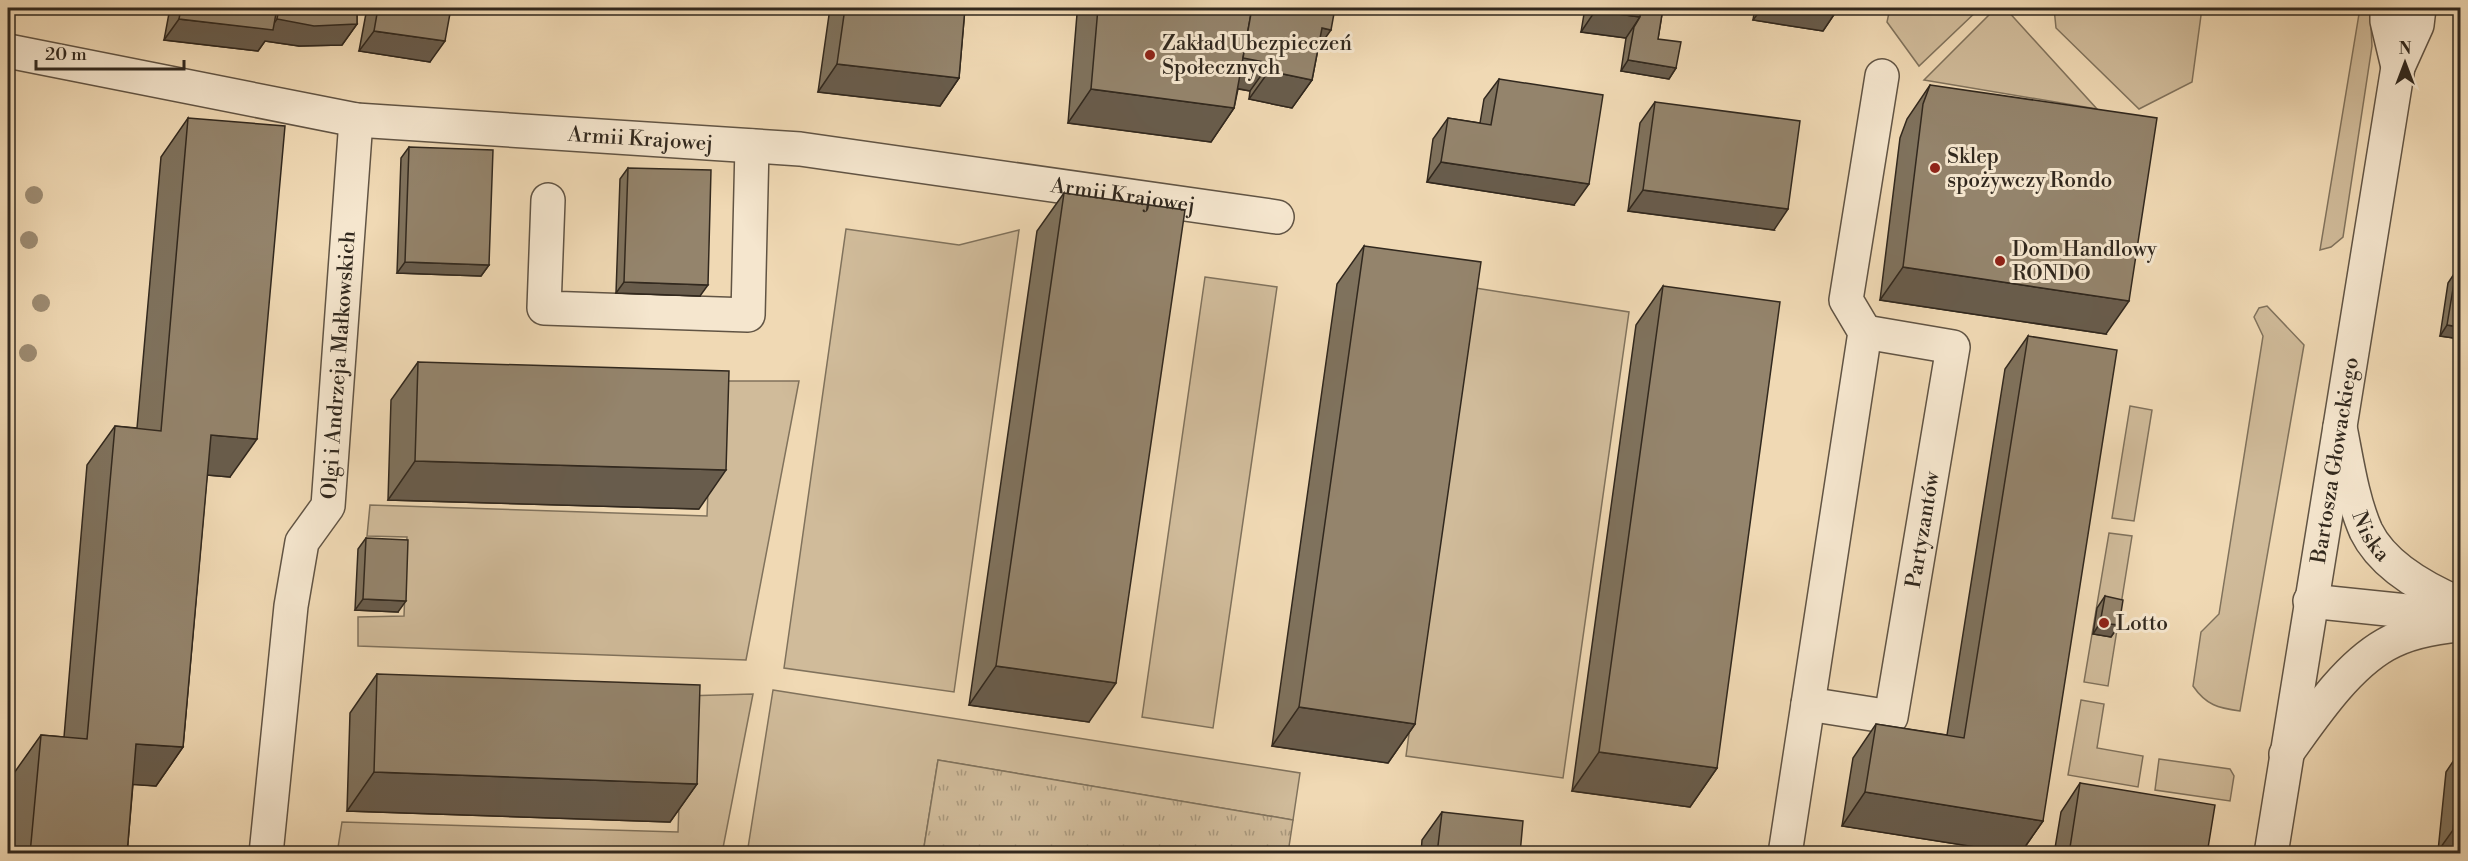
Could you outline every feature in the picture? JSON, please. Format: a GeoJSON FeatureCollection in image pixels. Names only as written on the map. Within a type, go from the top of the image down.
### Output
{"type":"FeatureCollection","features":[{"type":"Feature","properties":{"kind":"street","name":"Bartosza Głowackiego"},"geometry":{"type":"LineString","coordinates":[[2387,8],[2387,21],[2398,67]]}},
{"type":"Feature","properties":{"kind":"street","name":"Bartosza Głowackiego"},"geometry":{"type":"LineString","coordinates":[[2271,854],[2310,601],[2398,67],[2417,25],[2419,8]]}},
{"type":"Feature","properties":{"kind":"street","name":"Armii Krajowej"},"geometry":{"type":"LineString","coordinates":[[8,51],[356,120],[800,149],[1277,217]]}},
{"type":"Feature","properties":{"kind":"street"},"geometry":{"type":"LineString","coordinates":[[1785,854],[1864,332],[1846,300],[1882,76]]}},
{"type":"Feature","properties":{"kind":"street","name":"Olgi i Andrzeja Małkowskich"},"geometry":{"type":"LineString","coordinates":[[266,854],[291,606],[302,542],[328,506],[356,120]]}},
{"type":"Feature","properties":{"kind":"street"},"geometry":{"type":"LineString","coordinates":[[548,200],[544,308],[748,315],[752,146]]}},
{"type":"Feature","properties":{"kind":"street","name":"Partyzantów"},"geometry":{"type":"LineString","coordinates":[[1808,704],[1891,717],[1953,346],[1864,332]]}},
{"type":"Feature","properties":{"kind":"street","name":"Niska"},"geometry":{"type":"LineString","coordinates":[[2340,427],[2354,496],[2367,533],[2394,566],[2436,594],[2460,604]]}},
{"type":"Feature","properties":{"kind":"street"},"geometry":{"type":"LineString","coordinates":[[2310,601],[2460,617]]}},
{"type":"Feature","properties":{"kind":"street"},"geometry":{"type":"LineString","coordinates":[[2286,754],[2321,705],[2352,671],[2385,645],[2433,627],[2460,625]]}},
{"type":"Feature","properties":{"kind":"green space"},"geometry":{"type":"Polygon","coordinates":[[[1890,8],[1980,8],[1919,66],[1887,22],[1890,8]]]}},
{"type":"Feature","properties":{"kind":"green space"},"geometry":{"type":"Polygon","coordinates":[[[2054,8],[2202,8],[2192,82],[2139,109],[2056,28],[2054,8]]]}},
{"type":"Feature","properties":{"kind":"green space"},"geometry":{"type":"Polygon","coordinates":[[[2360,8],[2370,8],[2372,46],[2343,237],[2331,247],[2320,250],[2360,8]]]}},
{"type":"Feature","properties":{"kind":"green space"},"geometry":{"type":"Polygon","coordinates":[[[2006,9],[2097,109],[1924,80],[1991,13],[2006,9]]]}},
{"type":"Feature","properties":{"kind":"green space"},"geometry":{"type":"Polygon","coordinates":[[[846,229],[959,245],[1019,230],[954,692],[784,668],[846,229]]]}},
{"type":"Feature","properties":{"kind":"green space"},"geometry":{"type":"Polygon","coordinates":[[[1205,277],[1277,287],[1213,728],[1142,717],[1205,277]]]}},
{"type":"Feature","properties":{"kind":"green space"},"geometry":{"type":"Polygon","coordinates":[[[1469,287],[1629,312],[1563,778],[1406,756],[1469,287]]]}},
{"type":"Feature","properties":{"kind":"green space"},"geometry":{"type":"Polygon","coordinates":[[[2267,306],[2304,345],[2240,711],[2213,704],[2203,698],[2193,686],[2201,632],[2219,614],[2263,336],[2254,317],[2259,308],[2267,306]]]}},
{"type":"Feature","properties":{"kind":"green space"},"geometry":{"type":"Polygon","coordinates":[[[712,381],[799,381],[746,660],[358,646],[358,617],[404,616],[407,537],[367,536],[370,505],[707,516],[712,381]]]}},
{"type":"Feature","properties":{"kind":"green space"},"geometry":{"type":"Polygon","coordinates":[[[2130,406],[2152,410],[2134,521],[2112,518],[2130,406]]]}},
{"type":"Feature","properties":{"kind":"green space"},"geometry":{"type":"Polygon","coordinates":[[[2109,533],[2132,536],[2108,686],[2084,682],[2109,533]]]}},
{"type":"Feature","properties":{"kind":"green space"},"geometry":{"type":"Polygon","coordinates":[[[773,690],[1300,773],[1293,820],[938,760],[923,853],[747,854],[773,690]]]}},
{"type":"Feature","properties":{"kind":"green space"},"geometry":{"type":"Polygon","coordinates":[[[753,694],[722,853],[337,854],[342,822],[678,832],[683,696],[753,694]]]}},
{"type":"Feature","properties":{"kind":"green space"},"geometry":{"type":"Polygon","coordinates":[[[2081,700],[2104,704],[2097,748],[2143,756],[2138,787],[2068,775],[2081,700]]]}},
{"type":"Feature","properties":{"kind":"green space"},"geometry":{"type":"Polygon","coordinates":[[[2159,759],[2230,769],[2234,776],[2230,801],[2155,790],[2159,759]]]}},
{"type":"Feature","properties":{"kind":"green space"},"geometry":{"type":"Polygon","coordinates":[[[938,760],[1293,820],[1288,853],[923,853],[938,760]]]}},
{"type":"Feature","properties":{"kind":"building"},"geometry":{"type":"Polygon","coordinates":[[[181,8],[277,8],[273,30],[179,19],[181,8]]]}},
{"type":"Feature","properties":{"kind":"building"},"geometry":{"type":"Polygon","coordinates":[[[279,8],[357,8],[357,24],[314,26],[277,19],[279,8]]]}},
{"type":"Feature","properties":{"kind":"building"},"geometry":{"type":"Polygon","coordinates":[[[378,8],[451,8],[445,41],[374,31],[378,8]]]}},
{"type":"Feature","properties":{"kind":"building"},"geometry":{"type":"Polygon","coordinates":[[[845,8],[965,8],[959,78],[837,64],[845,8]]]}},
{"type":"Feature","properties":{"kind":"building","name":"Zakład Ubezpieczeń Społecznych"},"geometry":{"type":"Polygon","coordinates":[[[1098,8],[1252,8],[1234,108],[1091,89],[1098,8]]]}},
{"type":"Feature","properties":{"kind":"building"},"geometry":{"type":"Polygon","coordinates":[[[1252,8],[1335,8],[1331,30],[1322,28],[1312,80],[1269,71],[1270,63],[1243,58],[1252,8]]]}},
{"type":"Feature","properties":{"kind":"building"},"geometry":{"type":"Polygon","coordinates":[[[1596,8],[1642,8],[1640,17],[1595,11],[1596,8]]]}},
{"type":"Feature","properties":{"kind":"building"},"geometry":{"type":"Polygon","coordinates":[[[1642,8],[1663,8],[1658,39],[1681,42],[1676,68],[1628,60],[1634,27],[1642,8]]]}},
{"type":"Feature","properties":{"kind":"building"},"geometry":{"type":"Polygon","coordinates":[[[1499,79],[1603,95],[1589,184],[1441,162],[1448,118],[1491,125],[1499,79]]]}},
{"type":"Feature","properties":{"kind":"building","name":"Dom Handlowy RONDO"},"geometry":{"type":"Polygon","coordinates":[[[1930,85],[2157,118],[2129,301],[1903,267],[1923,104],[1930,85]]]}},
{"type":"Feature","properties":{"kind":"building"},"geometry":{"type":"Polygon","coordinates":[[[1655,102],[1800,121],[1788,209],[1643,190],[1655,102]]]}},
{"type":"Feature","properties":{"kind":"building"},"geometry":{"type":"Polygon","coordinates":[[[188,118],[285,126],[257,439],[211,435],[183,747],[136,744],[127,854],[30,854],[41,735],[87,739],[115,426],[161,431],[188,118]]]}},
{"type":"Feature","properties":{"kind":"building"},"geometry":{"type":"Polygon","coordinates":[[[409,147],[493,150],[489,265],[405,262],[409,147]]]}},
{"type":"Feature","properties":{"kind":"building"},"geometry":{"type":"Polygon","coordinates":[[[628,168],[711,170],[708,285],[624,282],[628,168]]]}},
{"type":"Feature","properties":{"kind":"building"},"geometry":{"type":"Polygon","coordinates":[[[1064,193],[1185,210],[1116,683],[996,666],[1064,193]]]}},
{"type":"Feature","properties":{"kind":"building"},"geometry":{"type":"Polygon","coordinates":[[[1364,246],[1481,262],[1415,724],[1299,707],[1364,246]]]}},
{"type":"Feature","properties":{"kind":"building"},"geometry":{"type":"Polygon","coordinates":[[[2456,271],[2460,272],[2460,327],[2447,325],[2456,271]]]}},
{"type":"Feature","properties":{"kind":"building"},"geometry":{"type":"Polygon","coordinates":[[[1663,286],[1780,302],[1717,768],[1599,752],[1663,286]]]}},
{"type":"Feature","properties":{"kind":"building"},"geometry":{"type":"Polygon","coordinates":[[[2028,336],[2117,350],[2043,821],[1865,792],[1876,724],[1964,738],[2028,336]]]}},
{"type":"Feature","properties":{"kind":"building"},"geometry":{"type":"Polygon","coordinates":[[[418,362],[729,371],[726,470],[415,461],[418,362]]]}},
{"type":"Feature","properties":{"kind":"building"},"geometry":{"type":"Polygon","coordinates":[[[366,538],[408,540],[406,601],[363,599],[366,538]]]}},
{"type":"Feature","properties":{"kind":"building"},"geometry":{"type":"Polygon","coordinates":[[[2105,596],[2123,600],[2119,625],[2100,623],[2105,596]]]}},
{"type":"Feature","properties":{"kind":"building"},"geometry":{"type":"Polygon","coordinates":[[[377,674],[700,685],[697,784],[374,772],[377,674]]]}},
{"type":"Feature","properties":{"kind":"building"},"geometry":{"type":"Polygon","coordinates":[[[2460,755],[2460,831],[2453,830],[2460,755]]]}},
{"type":"Feature","properties":{"kind":"building"},"geometry":{"type":"Polygon","coordinates":[[[2080,783],[2215,805],[2207,854],[2069,854],[2080,783]]]}},
{"type":"Feature","properties":{"kind":"building"},"geometry":{"type":"Polygon","coordinates":[[[1442,812],[1523,821],[1520,854],[1437,854],[1442,812]]]}},
{"type":"Feature","properties":{"kind":"place","name":"Zakład Ubezpieczeń Społecznych"},"geometry":{"type":"Point","coordinates":[1150,55]}},
{"type":"Feature","properties":{"kind":"place","name":"Sklep spożywczy Rondo"},"geometry":{"type":"Point","coordinates":[1935,168]}},
{"type":"Feature","properties":{"kind":"place","name":"Dom Handlowy RONDO"},"geometry":{"type":"Point","coordinates":[2000,261]}},
{"type":"Feature","properties":{"kind":"place","name":"Lotto"},"geometry":{"type":"Point","coordinates":[2104,623]}}]}
